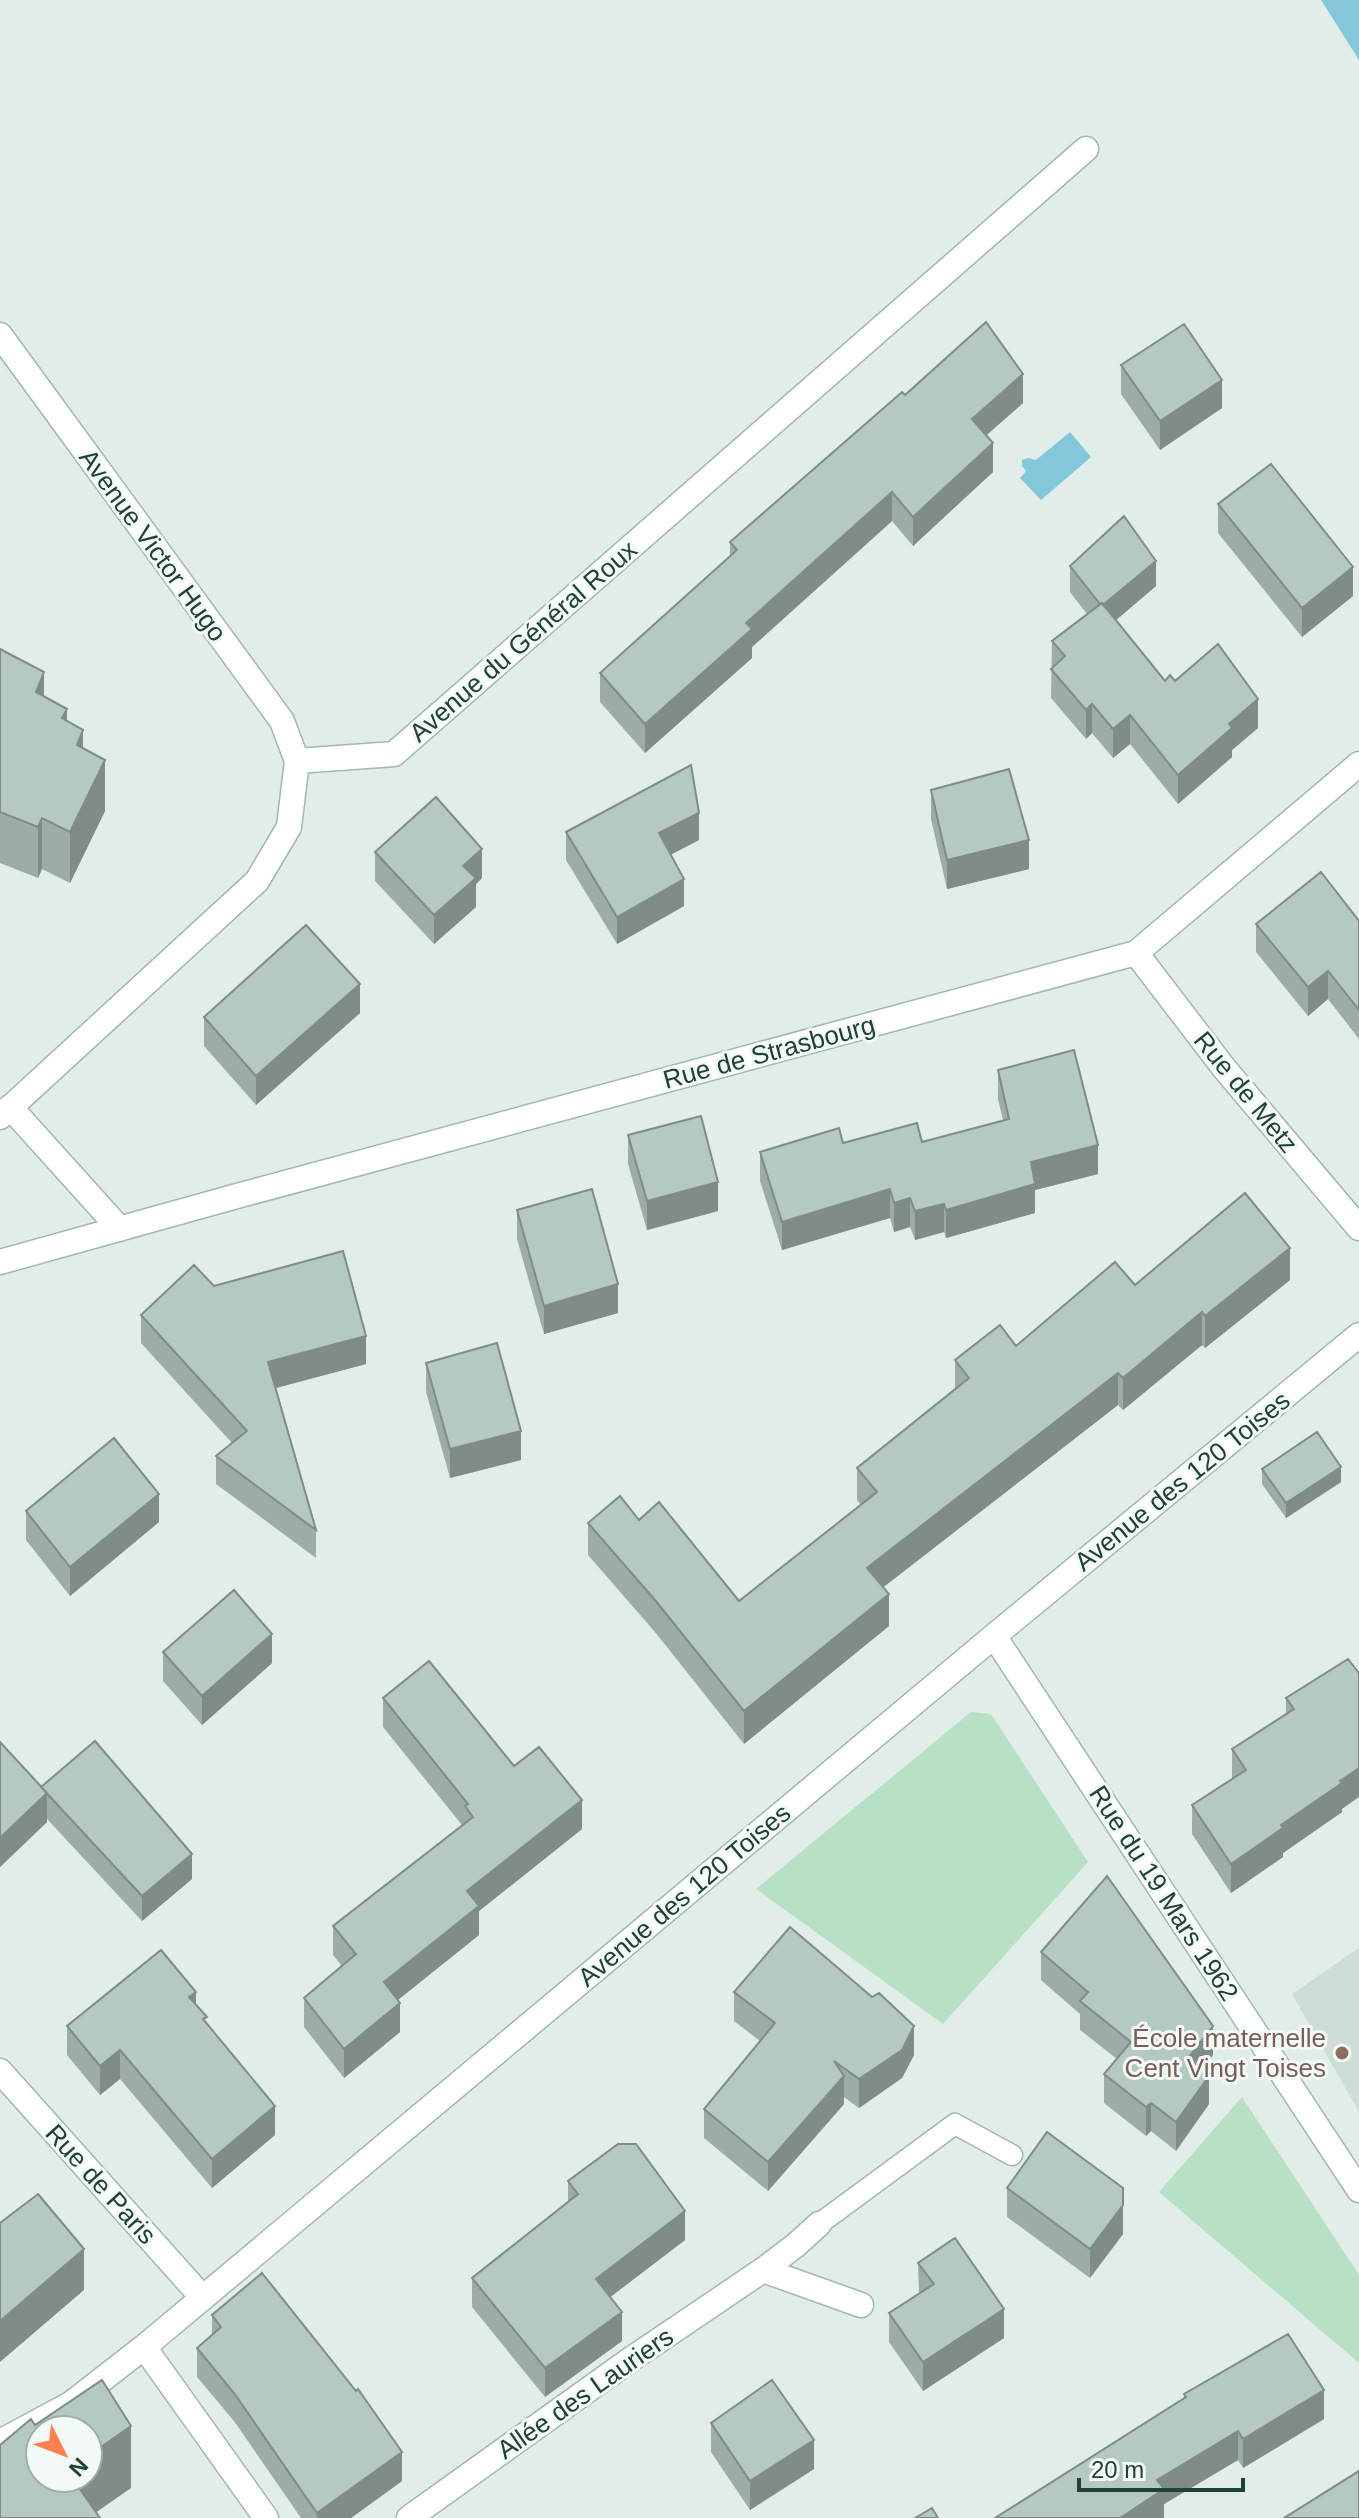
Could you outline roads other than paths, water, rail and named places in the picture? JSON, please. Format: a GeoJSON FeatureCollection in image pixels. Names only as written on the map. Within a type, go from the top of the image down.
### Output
{"type":"FeatureCollection","features":[{"type":"Feature","properties":{"kind":"street","name":"Avenue du Général Roux"},"geometry":{"type":"LineString","coordinates":[[297,761],[394,754],[1086,149]]}},
{"type":"Feature","properties":{"kind":"street","name":"Avenue Victor Hugo"},"geometry":{"type":"LineString","coordinates":[[4,349],[282,721],[297,761]]}},
{"type":"Feature","properties":{"kind":"street"},"geometry":{"type":"LineString","coordinates":[[120,1229],[5,1112],[257,881],[289,827],[297,761]]}},
{"type":"Feature","properties":{"kind":"street","name":"Rue de Strasbourg"},"geometry":{"type":"LineString","coordinates":[[0,1262],[1136,953],[1359,764]]}},
{"type":"Feature","properties":{"kind":"street","name":"Rue de Metz"},"geometry":{"type":"LineString","coordinates":[[1136,953],[1224,1068],[1359,1228]]}},
{"type":"Feature","properties":{"kind":"street","name":"Avenue des 120 Toises"},"geometry":{"type":"LineString","coordinates":[[0,2442],[72,2403],[144,2347],[1359,1335]]}},
{"type":"Feature","properties":{"kind":"street","name":"Rue du 19 Mars 1962"},"geometry":{"type":"LineString","coordinates":[[994,1636],[1359,2190]]}},
{"type":"Feature","properties":{"kind":"street","name":"Rue de Paris"},"geometry":{"type":"LineString","coordinates":[[0,2071],[202,2297]]}},
{"type":"Feature","properties":{"kind":"street","name":"Allée des Lauriers"},"geometry":{"type":"LineString","coordinates":[[409,2518],[627,2362],[763,2270],[819,2224]]}},
{"type":"Feature","properties":{"kind":"street"},"geometry":{"type":"LineString","coordinates":[[763,2270],[861,2305]]}},
{"type":"Feature","properties":{"kind":"street"},"geometry":{"type":"LineString","coordinates":[[144,2347],[266,2518]]}},
{"type":"Feature","properties":{"kind":"lane"},"geometry":{"type":"LineString","coordinates":[[819,2224],[955,2124],[1012,2155]]}},
{"type":"Feature","properties":{"kind":"water"},"geometry":{"type":"Polygon","coordinates":[[[1321,0],[1359,0],[1359,60],[1321,0]]]}},
{"type":"Feature","properties":{"kind":"water"},"geometry":{"type":"Polygon","coordinates":[[[1070,432],[1091,457],[1041,500],[1020,478],[1026,471],[1022,460],[1036,460],[1070,432]]]}},
{"type":"Feature","properties":{"kind":"place","name":"École maternelle Cent Vingt Toises"},"geometry":{"type":"Point","coordinates":[1342,2053]}}]}
